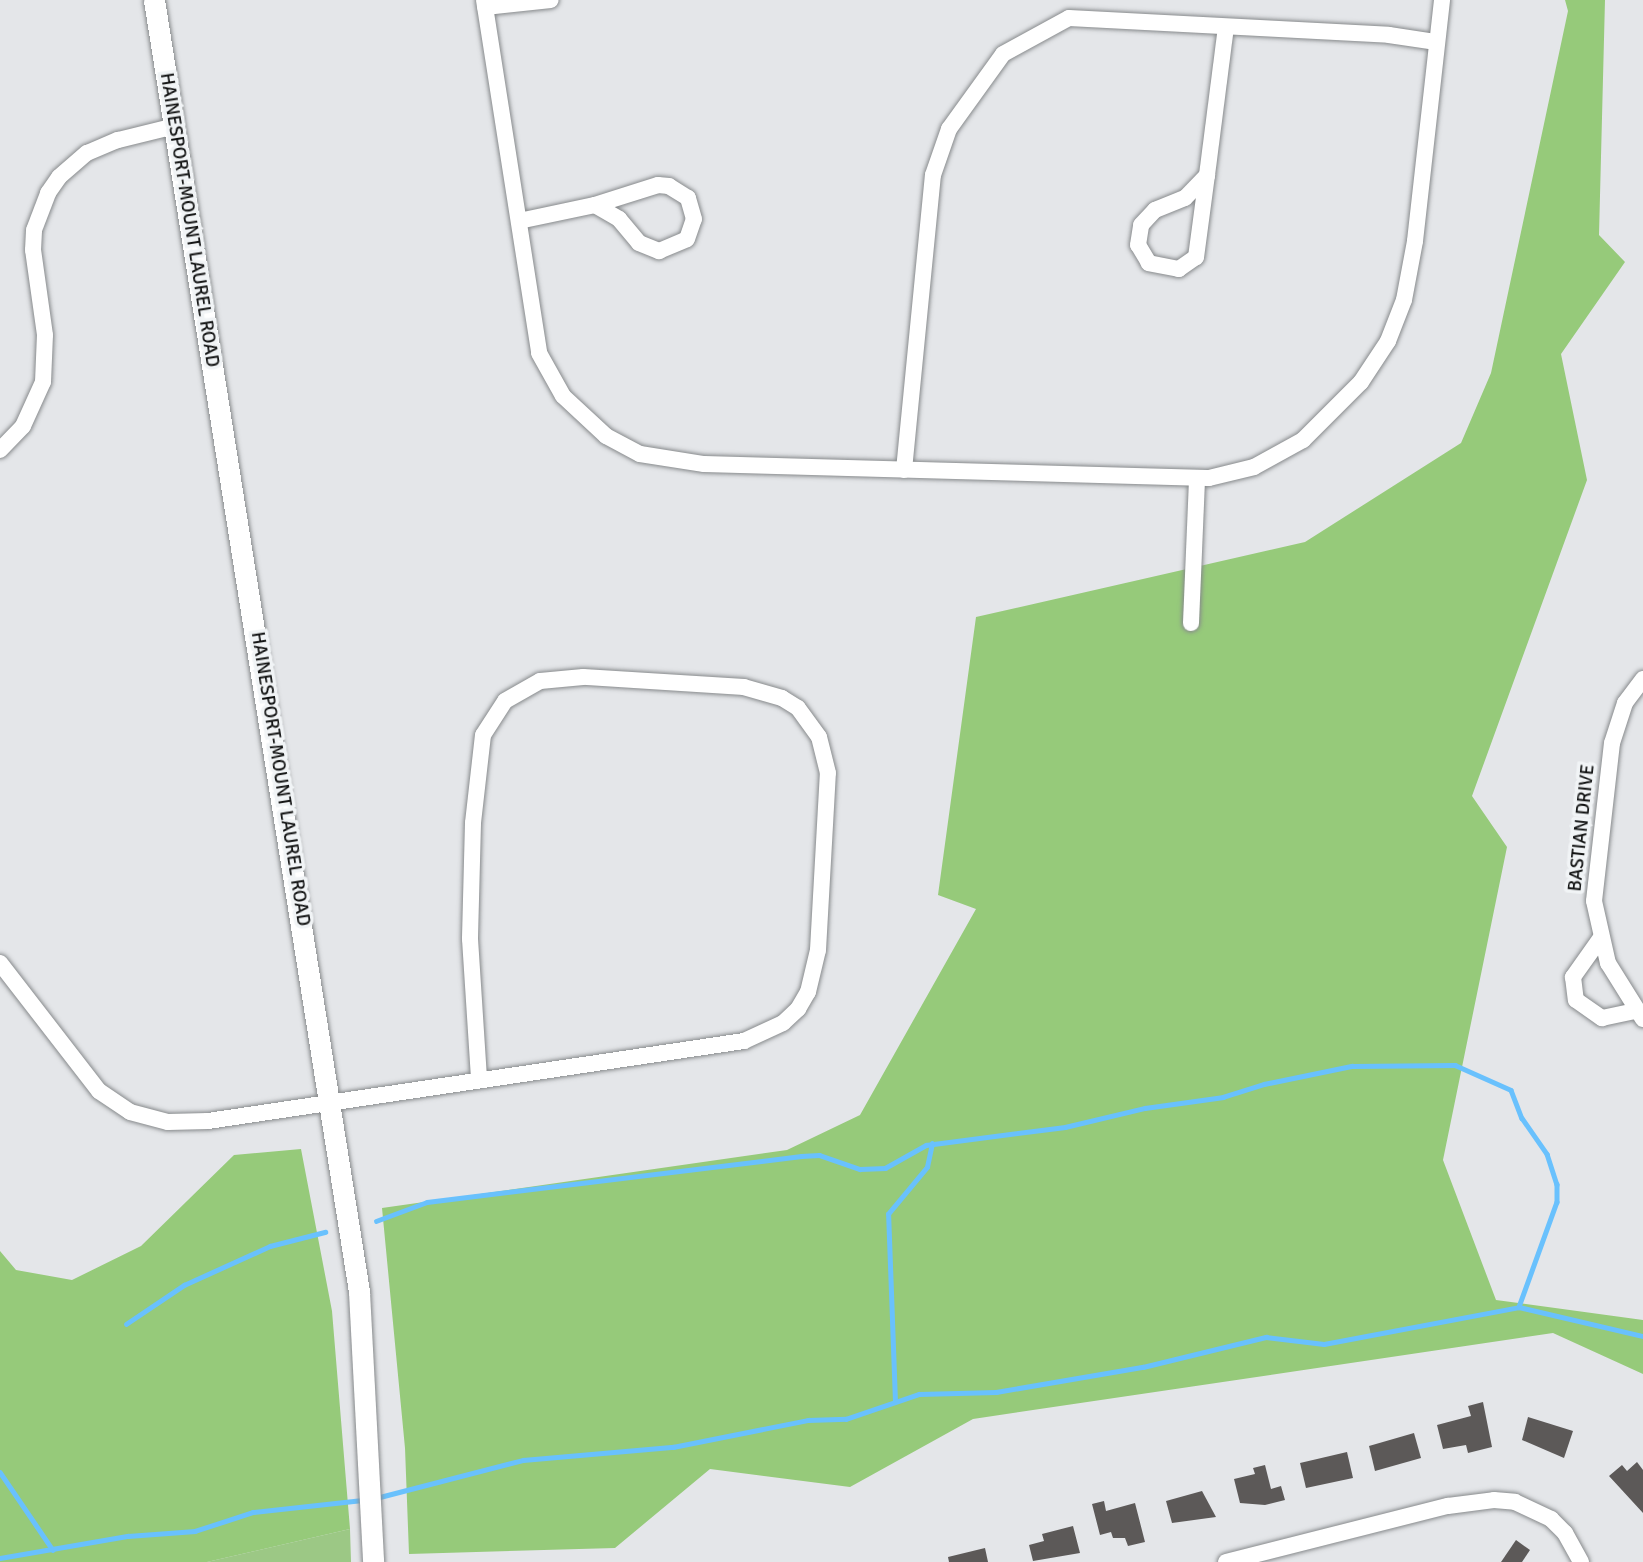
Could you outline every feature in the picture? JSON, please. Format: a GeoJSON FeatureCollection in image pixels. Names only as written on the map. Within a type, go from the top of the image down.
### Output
{"type":"FeatureCollection","features":[{"type":"Feature","properties":{"kind":"main road","name":"HAINESPORT-MOUNT LAUREL ROAD"},"geometry":{"type":"LineString","coordinates":[[154,0],[171,127],[359,1292],[373,1562]]}},
{"type":"Feature","properties":{"kind":"street"},"geometry":{"type":"LineString","coordinates":[[551,0],[484,4],[541,360],[563,396],[606,436],[635,453],[670,460],[1196,478],[1254,467],[1295,446],[1339,408],[1383,350],[1409,279],[1441,0]]}},
{"type":"Feature","properties":{"kind":"street"},"geometry":{"type":"LineString","coordinates":[[904,470],[923,306],[928,196],[943,142],[967,100],[1003,54],[1064,19],[1436,42]]}},
{"type":"Feature","properties":{"kind":"street"},"geometry":{"type":"LineString","coordinates":[[1207,175],[1185,198],[1155,210],[1141,225],[1138,245],[1149,263],[1168,271],[1196,257],[1207,175],[1226,27]]}},
{"type":"Feature","properties":{"kind":"street"},"geometry":{"type":"LineString","coordinates":[[0,450],[23,426],[43,382],[45,335],[33,250],[34,230],[48,193],[58,177],[88,153],[118,140],[171,127]]}},
{"type":"Feature","properties":{"kind":"street"},"geometry":{"type":"LineString","coordinates":[[519,221],[595,205],[658,185],[669,186],[688,198],[694,219],[687,239],[669,251],[659,251],[639,243],[619,219],[595,205]]}},
{"type":"Feature","properties":{"kind":"street"},"geometry":{"type":"LineString","coordinates":[[1192,623],[1196,478]]}},
{"type":"Feature","properties":{"kind":"street"},"geometry":{"type":"LineString","coordinates":[[0,963],[86,1077],[130,1112],[189,1123],[330,1100],[479,1080],[722,1046],[765,1033],[798,1009],[808,992],[818,950],[829,793],[819,737],[798,708],[782,698],[744,687],[560,677],[521,689],[492,716],[479,754],[470,894],[479,1080]]}},
{"type":"Feature","properties":{"kind":"street","name":"BASTIAN DRIVE"},"geometry":{"type":"LineString","coordinates":[[1640,1015],[1617,984],[1600,939],[1594,901],[1612,743],[1625,703],[1643,679]]}},
{"type":"Feature","properties":{"kind":"street"},"geometry":{"type":"LineString","coordinates":[[1600,939],[1573,977],[1576,1000],[1602,1018],[1640,1015]]}},
{"type":"Feature","properties":{"kind":"street"},"geometry":{"type":"LineString","coordinates":[[1226,1562],[1448,1506],[1494,1500],[1515,1502],[1551,1519],[1565,1533],[1581,1562]]}},
{"type":"Feature","properties":{"kind":"green space"},"geometry":{"type":"Polygon","coordinates":[[[1565,0],[1605,0],[1599,235],[1625,262],[1561,354],[1587,480],[1472,796],[1507,847],[1443,1160],[1496,1300],[1643,1320],[1643,1374],[1553,1333],[973,1419],[850,1487],[710,1469],[615,1548],[409,1554],[405,1448],[382,1208],[787,1150],[860,1115],[976,909],[938,895],[976,617],[1305,542],[1461,443],[1491,373],[1568,11],[1565,0]]]}},
{"type":"Feature","properties":{"kind":"green space"},"geometry":{"type":"Polygon","coordinates":[[[301,1149],[332,1311],[350,1529],[207,1562],[0,1562],[0,1251],[16,1270],[72,1280],[141,1246],[234,1155],[301,1149]]]}},
{"type":"Feature","properties":{"kind":"green space"},"geometry":{"type":"Polygon","coordinates":[[[350,1529],[351,1562],[207,1562],[350,1529]]]}},
{"type":"Feature","properties":{"kind":"building"},"geometry":{"type":"Polygon","coordinates":[[[1483,1402],[1492,1447],[1468,1453],[1466,1445],[1443,1449],[1437,1425],[1471,1416],[1468,1406],[1483,1402]]]}},
{"type":"Feature","properties":{"kind":"building"},"geometry":{"type":"Polygon","coordinates":[[[1528,1417],[1573,1431],[1564,1458],[1522,1440],[1528,1417]]]}},
{"type":"Feature","properties":{"kind":"building"},"geometry":{"type":"Polygon","coordinates":[[[1414,1433],[1421,1458],[1375,1471],[1369,1446],[1414,1433]]]}},
{"type":"Feature","properties":{"kind":"building"},"geometry":{"type":"Polygon","coordinates":[[[1347,1452],[1353,1478],[1306,1488],[1300,1463],[1347,1452]]]}},
{"type":"Feature","properties":{"kind":"building"},"geometry":{"type":"Polygon","coordinates":[[[1637,1462],[1643,1470],[1643,1513],[1609,1476],[1622,1465],[1627,1471],[1637,1462]]]}},
{"type":"Feature","properties":{"kind":"building"},"geometry":{"type":"Polygon","coordinates":[[[1265,1465],[1271,1489],[1281,1486],[1285,1500],[1265,1505],[1240,1503],[1234,1479],[1255,1474],[1253,1468],[1265,1465]]]}},
{"type":"Feature","properties":{"kind":"building"},"geometry":{"type":"Polygon","coordinates":[[[1202,1491],[1216,1517],[1172,1523],[1166,1501],[1202,1491]]]}},
{"type":"Feature","properties":{"kind":"building"},"geometry":{"type":"Polygon","coordinates":[[[1104,1501],[1106,1511],[1135,1503],[1145,1542],[1128,1546],[1125,1538],[1113,1538],[1111,1532],[1100,1535],[1092,1504],[1104,1501]]]}},
{"type":"Feature","properties":{"kind":"building"},"geometry":{"type":"Polygon","coordinates":[[[1073,1526],[1080,1553],[1033,1561],[1029,1545],[1044,1541],[1042,1534],[1073,1526]]]}},
{"type":"Feature","properties":{"kind":"building"},"geometry":{"type":"Polygon","coordinates":[[[1516,1540],[1530,1550],[1522,1562],[1501,1562],[1516,1540]]]}},
{"type":"Feature","properties":{"kind":"building"},"geometry":{"type":"Polygon","coordinates":[[[985,1548],[988,1562],[949,1562],[948,1557],[985,1548]]]}},
{"type":"Feature","properties":{"kind":"waterway"},"geometry":{"type":"LineString","coordinates":[[376,1221],[427,1202],[801,1156],[819,1155],[860,1169],[885,1168],[926,1145],[1065,1127],[1145,1108],[1223,1097],[1264,1084],[1352,1066],[1455,1065],[1511,1090],[1522,1118],[1547,1154],[1557,1184],[1557,1202],[1519,1307]]}},
{"type":"Feature","properties":{"kind":"waterway"},"geometry":{"type":"LineString","coordinates":[[895,1402],[888,1214],[927,1167],[932,1144]]}},
{"type":"Feature","properties":{"kind":"waterway"},"geometry":{"type":"LineString","coordinates":[[126,1324],[184,1285],[270,1246],[325,1232]]}},
{"type":"Feature","properties":{"kind":"waterway"},"geometry":{"type":"LineString","coordinates":[[376,1498],[523,1460],[673,1447],[808,1420],[846,1419],[919,1394],[996,1392],[1143,1367],[1266,1337],[1324,1344],[1519,1307],[1643,1336]]}},
{"type":"Feature","properties":{"kind":"waterway"},"geometry":{"type":"LineString","coordinates":[[0,1472],[53,1550]]}},
{"type":"Feature","properties":{"kind":"waterway"},"geometry":{"type":"LineString","coordinates":[[0,1558],[128,1536],[195,1531],[253,1512],[364,1500]]}}]}
